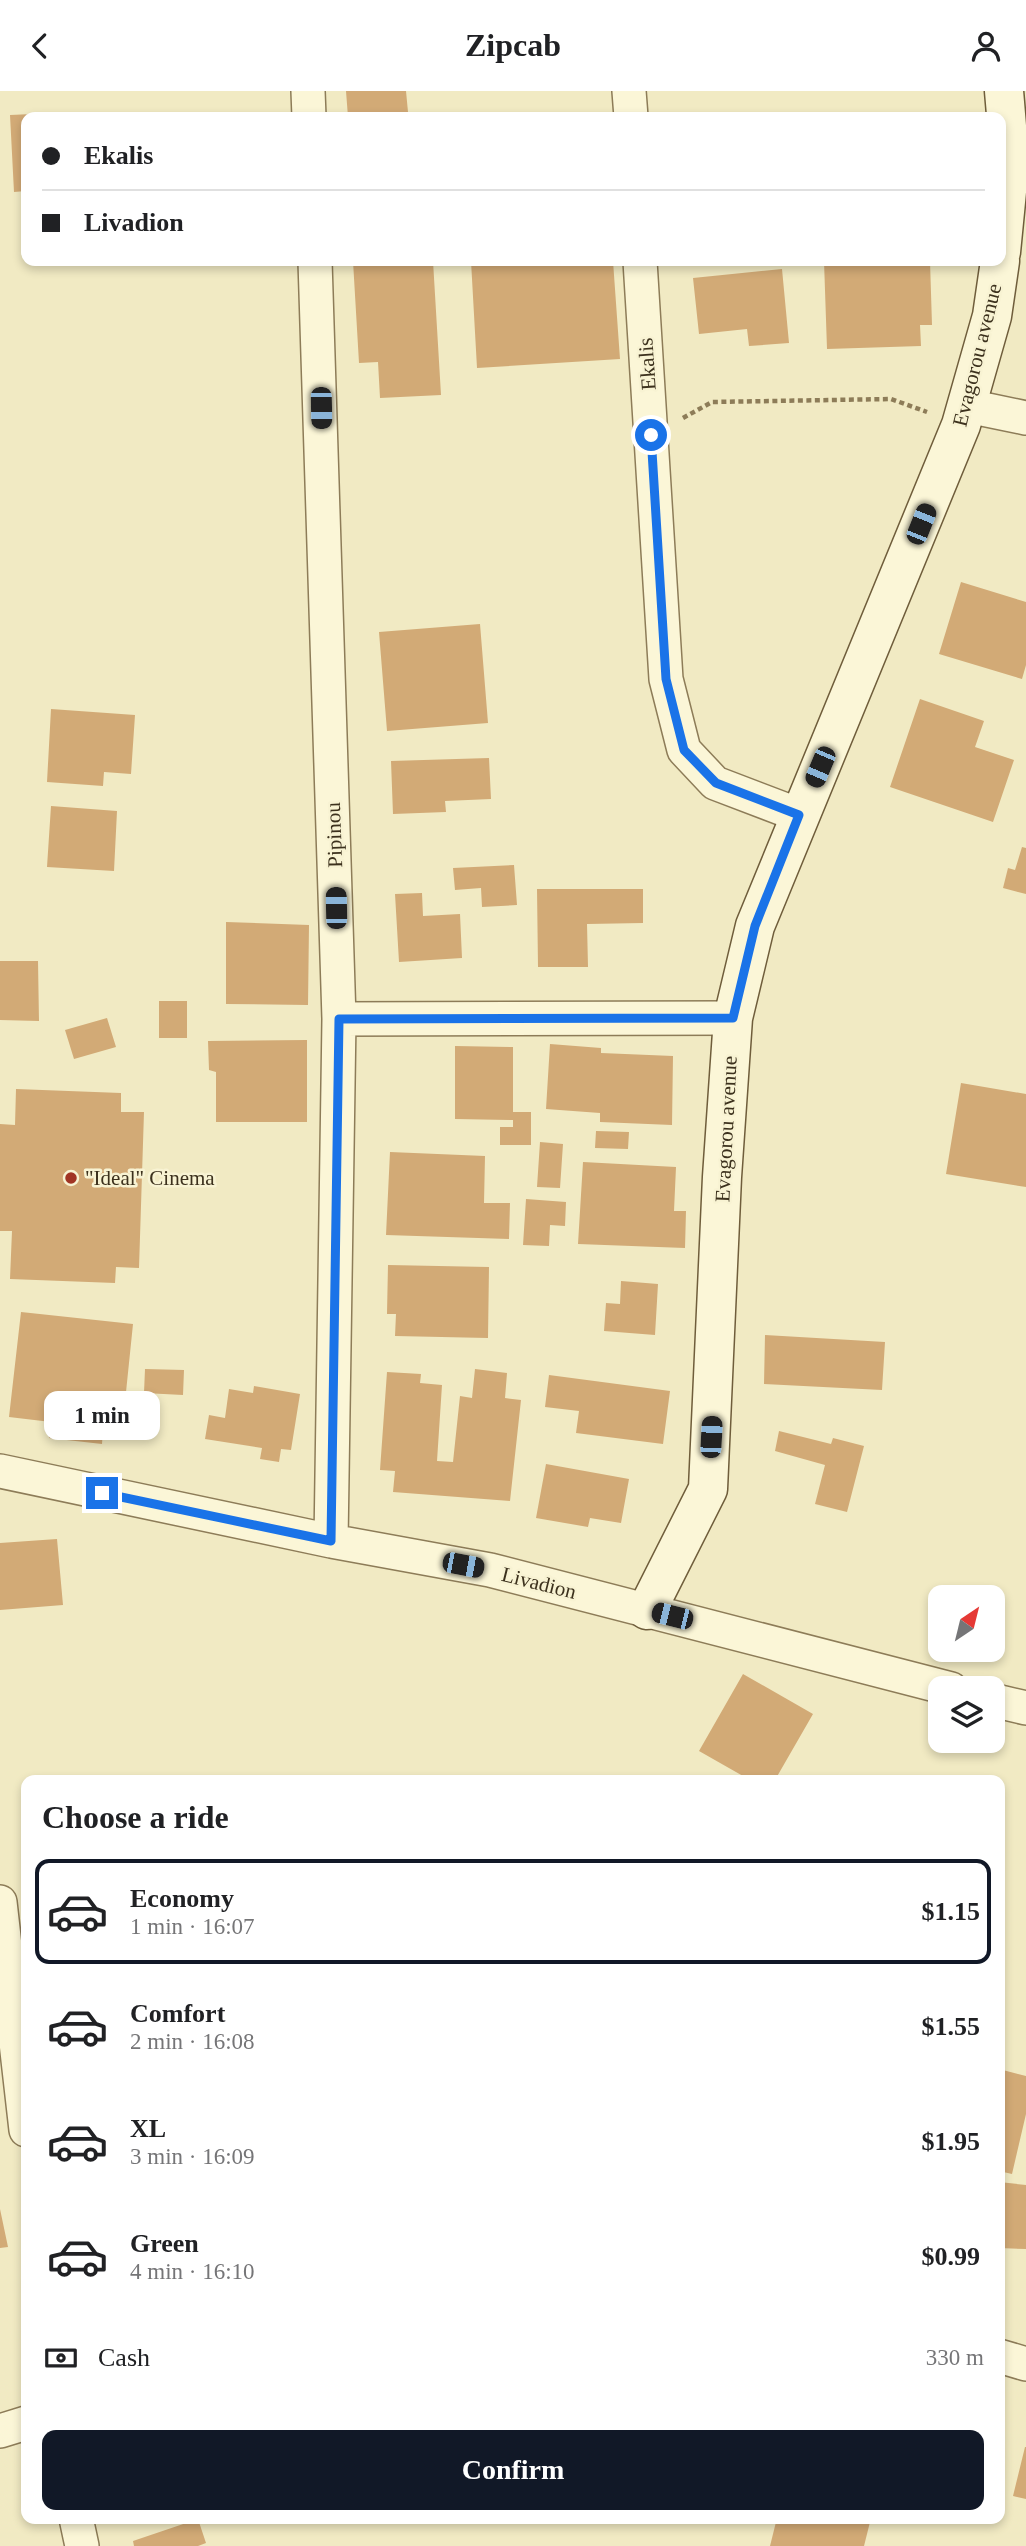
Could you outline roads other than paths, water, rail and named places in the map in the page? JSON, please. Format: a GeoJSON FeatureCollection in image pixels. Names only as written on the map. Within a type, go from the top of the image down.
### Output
{"type":"FeatureCollection","features":[{"type":"Feature","properties":{"kind":"street"},"geometry":{"type":"LineString","coordinates":[[308,91],[309,112]]}},
{"type":"Feature","properties":{"kind":"street"},"geometry":{"type":"LineString","coordinates":[[629,91],[631,112]]}},
{"type":"Feature","properties":{"kind":"street"},"geometry":{"type":"LineString","coordinates":[[1004,91],[1006,112]]}},
{"type":"Feature","properties":{"kind":"street"},"geometry":{"type":"LineString","coordinates":[[1006,114],[1010,161],[1006,201]]}},
{"type":"Feature","properties":{"kind":"street","name":"Pipinou"},"geometry":{"type":"LineString","coordinates":[[315,266],[339,1019],[331,1541]]}},
{"type":"Feature","properties":{"kind":"street","name":"Ekalis"},"geometry":{"type":"LineString","coordinates":[[640,266],[666,679],[684,750],[716,783],[799,815]]}},
{"type":"Feature","properties":{"kind":"street","name":"Evagorou avenue"},"geometry":{"type":"LineString","coordinates":[[647,1610],[708,1489],[733,1018],[755,926],[965,415],[992,316],[999,266]]}},
{"type":"Feature","properties":{"kind":"street"},"geometry":{"type":"LineString","coordinates":[[965,415],[1026,418]]}},
{"type":"Feature","properties":{"kind":"street"},"geometry":{"type":"LineString","coordinates":[[339,1019],[733,1018]]}},
{"type":"Feature","properties":{"kind":"street","name":"Livadion"},"geometry":{"type":"LineString","coordinates":[[0,1471],[331,1541],[490,1570],[928,1683]]}},
{"type":"Feature","properties":{"kind":"street"},"geometry":{"type":"LineString","coordinates":[[1005,1703],[1026,1708]]}},
{"type":"Feature","properties":{"kind":"street"},"geometry":{"type":"LineString","coordinates":[[0,1902],[21,2086]]}},
{"type":"Feature","properties":{"kind":"street"},"geometry":{"type":"LineString","coordinates":[[1005,2358],[1026,2364]]}},
{"type":"Feature","properties":{"kind":"street"},"geometry":{"type":"LineString","coordinates":[[0,2431],[21,2425]]}},
{"type":"Feature","properties":{"kind":"street"},"geometry":{"type":"LineString","coordinates":[[77,2524],[82,2546]]}},
{"type":"Feature","properties":{"kind":"place","name":"\"Ideal\" Cinema"},"geometry":{"type":"Point","coordinates":[71,1178]}}]}
